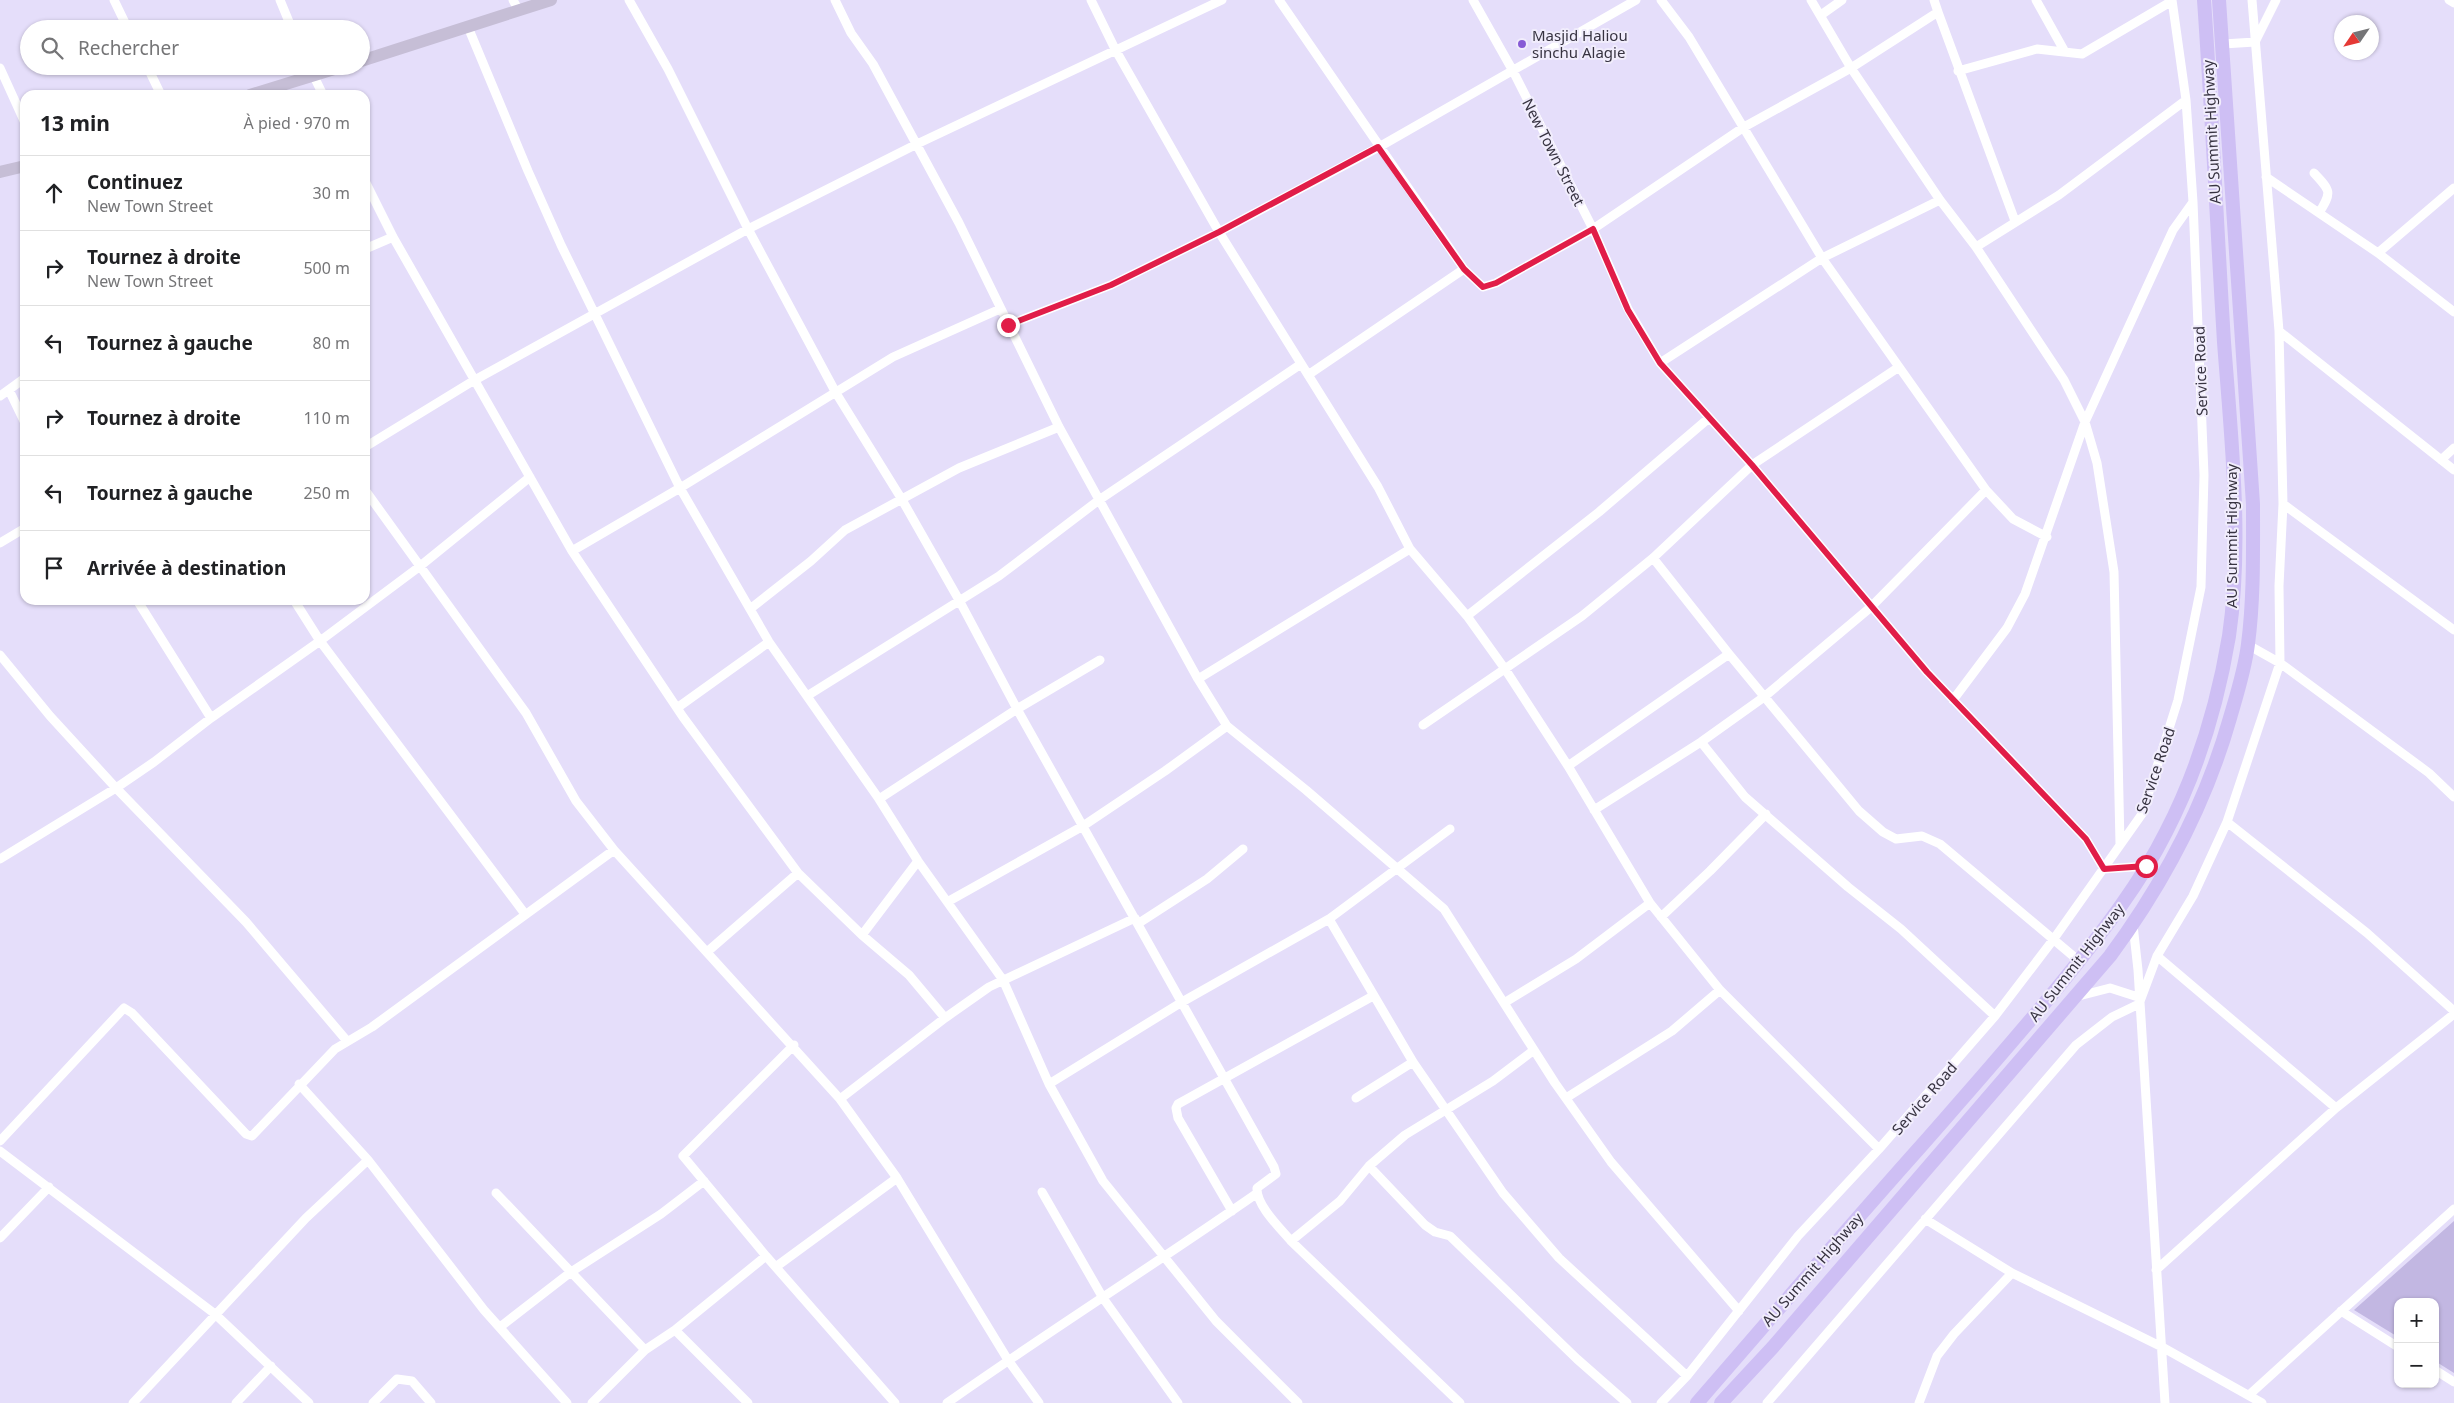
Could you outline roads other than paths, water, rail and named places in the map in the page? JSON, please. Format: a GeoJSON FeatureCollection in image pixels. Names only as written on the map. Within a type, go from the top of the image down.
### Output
{"type":"FeatureCollection","features":[{"type":"Feature","properties":{"kind":"main road","name":"AU Summit Highway"},"geometry":{"type":"LineString","coordinates":[[1697,1403],[1764,1324],[2021,1033],[2100,935],[2146,866],[2181,799],[2201,746],[2218,688],[2229,635],[2234,577],[2230,431],[2216,234],[2204,0]]}},
{"type":"Feature","properties":{"kind":"main road","name":"AU Summit Highway"},"geometry":{"type":"LineString","coordinates":[[1721,1403],[1773,1347],[2075,997],[2133,926],[2167,870],[2200,806],[2223,743],[2238,691],[2248,645],[2253,578],[2253,504],[2220,0]]}},
{"type":"Feature","properties":{"kind":"street"},"geometry":{"type":"LineString","coordinates":[[114,0],[124,20]]}},
{"type":"Feature","properties":{"kind":"street"},"geometry":{"type":"LineString","coordinates":[[280,0],[288,20]]}},
{"type":"Feature","properties":{"kind":"street"},"geometry":{"type":"LineString","coordinates":[[370,58],[468,27],[516,5],[551,0]]}},
{"type":"Feature","properties":{"kind":"street"},"geometry":{"type":"LineString","coordinates":[[629,0],[668,69],[748,229],[836,393],[901,498],[959,600],[1017,709],[1225,1077],[1276,1174],[1257,1188],[1256,1194],[1272,1220],[1291,1241],[1460,1403]]}},
{"type":"Feature","properties":{"kind":"street"},"geometry":{"type":"LineString","coordinates":[[835,0],[838,10],[873,64],[959,223],[1059,427],[1198,680],[1227,726],[1306,790],[1444,909],[1534,1050],[1611,1162],[1739,1311]]}},
{"type":"Feature","properties":{"kind":"street"},"geometry":{"type":"LineString","coordinates":[[1091,0],[1115,49],[1219,232],[1378,487],[1410,549],[1467,616],[1505,669],[1568,766],[1650,903],[1720,990],[1879,1150]]}},
{"type":"Feature","properties":{"kind":"street"},"geometry":{"type":"LineString","coordinates":[[370,444],[474,381],[748,229],[917,144],[1222,0]]}},
{"type":"Feature","properties":{"kind":"street"},"geometry":{"type":"LineString","coordinates":[[1279,0],[1378,147],[1464,269],[1483,287],[1496,283],[1593,229],[1744,127],[1851,68],[1938,12]]}},
{"type":"Feature","properties":{"kind":"street","name":"New Town Street"},"geometry":{"type":"LineString","coordinates":[[1473,0],[1513,71],[1593,229],[1628,310],[1660,363],[1752,465],[1871,607],[1954,700],[2086,839],[2104,869]]}},
{"type":"Feature","properties":{"kind":"street"},"geometry":{"type":"LineString","coordinates":[[1008,325],[1111,285],[1219,232],[1378,147],[1636,0]]}},
{"type":"Feature","properties":{"kind":"street"},"geometry":{"type":"LineString","coordinates":[[1661,0],[1689,38],[1822,258],[1986,490],[2012,519],[2047,537]]}},
{"type":"Feature","properties":{"kind":"street"},"geometry":{"type":"LineString","coordinates":[[1811,0],[1821,14],[1851,68],[1940,200],[1976,247],[2064,380],[2085,422],[2097,462],[2114,572],[2120,844]]}},
{"type":"Feature","properties":{"kind":"street"},"geometry":{"type":"LineString","coordinates":[[1821,14],[1842,0]]}},
{"type":"Feature","properties":{"kind":"street"},"geometry":{"type":"LineString","coordinates":[[1934,0],[1958,71],[2015,221]]}},
{"type":"Feature","properties":{"kind":"street"},"geometry":{"type":"LineString","coordinates":[[2036,0],[2065,52]]}},
{"type":"Feature","properties":{"kind":"street"},"geometry":{"type":"LineString","coordinates":[[1767,1403],[2076,1044],[2112,1017],[2138,1001],[2158,956],[2193,896],[2227,822],[2280,663],[2279,586],[2283,504],[2279,331],[2252,0]]}},
{"type":"Feature","properties":{"kind":"street"},"geometry":{"type":"LineString","coordinates":[[2255,42],[2276,0]]}},
{"type":"Feature","properties":{"kind":"street"},"geometry":{"type":"LineString","coordinates":[[2449,0],[2454,3]]}},
{"type":"Feature","properties":{"kind":"street"},"geometry":{"type":"LineString","coordinates":[[1958,71],[2038,49],[2082,54],[2172,1]]}},
{"type":"Feature","properties":{"kind":"street","name":"Service Road"},"geometry":{"type":"LineString","coordinates":[[1661,1403],[1687,1376],[1798,1236],[1879,1150],[1995,1016],[2053,940],[2142,814],[2178,700],[2201,588],[2204,475],[2193,202],[2186,100],[2172,1]]}},
{"type":"Feature","properties":{"kind":"street"},"geometry":{"type":"LineString","coordinates":[[468,27],[528,171],[680,488],[769,642],[879,799],[918,861],[1003,980],[1049,1084],[1103,1181],[1216,1321],[1298,1403]]}},
{"type":"Feature","properties":{"kind":"street"},"geometry":{"type":"LineString","coordinates":[[2223,44],[2255,42]]}},
{"type":"Feature","properties":{"kind":"street"},"geometry":{"type":"LineString","coordinates":[[0,68],[20,112]]}},
{"type":"Feature","properties":{"kind":"street"},"geometry":{"type":"LineString","coordinates":[[150,75],[158,90]]}},
{"type":"Feature","properties":{"kind":"street"},"geometry":{"type":"LineString","coordinates":[[263,90],[301,75]]}},
{"type":"Feature","properties":{"kind":"street"},"geometry":{"type":"LineString","coordinates":[[313,75],[320,90]]}},
{"type":"Feature","properties":{"kind":"street"},"geometry":{"type":"LineString","coordinates":[[1976,247],[2058,195],[2186,100]]}},
{"type":"Feature","properties":{"kind":"street"},"geometry":{"type":"LineString","coordinates":[[0,172],[20,167]]}},
{"type":"Feature","properties":{"kind":"street"},"geometry":{"type":"LineString","coordinates":[[2314,173],[2328,188],[2329,193],[2319,213]]}},
{"type":"Feature","properties":{"kind":"street"},"geometry":{"type":"LineString","coordinates":[[2266,177],[2378,253],[2454,312]]}},
{"type":"Feature","properties":{"kind":"street"},"geometry":{"type":"LineString","coordinates":[[2378,253],[2454,188]]}},
{"type":"Feature","properties":{"kind":"street"},"geometry":{"type":"LineString","coordinates":[[370,191],[393,237],[572,551],[677,708],[798,873],[862,935],[909,975],[945,1018]]}},
{"type":"Feature","properties":{"kind":"street"},"geometry":{"type":"LineString","coordinates":[[1660,363],[1822,258],[1940,200]]}},
{"type":"Feature","properties":{"kind":"street"},"geometry":{"type":"LineString","coordinates":[[1954,700],[2007,628],[2025,594],[2047,537],[2085,422],[2173,230],[2193,202]]}},
{"type":"Feature","properties":{"kind":"street"},"geometry":{"type":"LineString","coordinates":[[370,247],[393,237]]}},
{"type":"Feature","properties":{"kind":"street"},"geometry":{"type":"LineString","coordinates":[[1308,375],[1464,269]]}},
{"type":"Feature","properties":{"kind":"street"},"geometry":{"type":"LineString","coordinates":[[572,551],[680,488],[894,357],[1000,309]]}},
{"type":"Feature","properties":{"kind":"street"},"geometry":{"type":"LineString","coordinates":[[2279,331],[2454,470]]}},
{"type":"Feature","properties":{"kind":"street"},"geometry":{"type":"LineString","coordinates":[[807,696],[999,576],[1099,500],[1300,364]]}},
{"type":"Feature","properties":{"kind":"street"},"geometry":{"type":"LineString","coordinates":[[1422,725],[1582,616],[1653,558],[1752,465],[1899,367]]}},
{"type":"Feature","properties":{"kind":"street"},"geometry":{"type":"LineString","coordinates":[[0,396],[20,382]]}},
{"type":"Feature","properties":{"kind":"street"},"geometry":{"type":"LineString","coordinates":[[9,390],[20,413]]}},
{"type":"Feature","properties":{"kind":"street"},"geometry":{"type":"LineString","coordinates":[[1467,616],[1600,512],[1709,418]]}},
{"type":"Feature","properties":{"kind":"street"},"geometry":{"type":"LineString","coordinates":[[750,609],[811,561],[845,530],[958,468],[1059,427]]}},
{"type":"Feature","properties":{"kind":"street"},"geometry":{"type":"LineString","coordinates":[[2442,460],[2454,448]]}},
{"type":"Feature","properties":{"kind":"street"},"geometry":{"type":"LineString","coordinates":[[370,604],[419,567],[530,477]]}},
{"type":"Feature","properties":{"kind":"street"},"geometry":{"type":"LineString","coordinates":[[1594,810],[1701,742],[1764,697],[1871,607],[1986,490]]}},
{"type":"Feature","properties":{"kind":"street"},"geometry":{"type":"LineString","coordinates":[[370,497],[526,713],[576,801],[614,850],[794,1045],[840,1099],[897,1178],[1008,1360],[1039,1403]]}},
{"type":"Feature","properties":{"kind":"street"},"geometry":{"type":"LineString","coordinates":[[2283,504],[2454,630]]}},
{"type":"Feature","properties":{"kind":"street"},"geometry":{"type":"LineString","coordinates":[[0,543],[20,531]]}},
{"type":"Feature","properties":{"kind":"street"},"geometry":{"type":"LineString","coordinates":[[1198,680],[1410,549]]}},
{"type":"Feature","properties":{"kind":"street"},"geometry":{"type":"LineString","coordinates":[[1653,558],[1764,697],[1859,811],[1883,832],[1896,839],[1922,836],[1940,844],[2079,961]]}},
{"type":"Feature","properties":{"kind":"street"},"geometry":{"type":"LineString","coordinates":[[141,605],[211,718]]}},
{"type":"Feature","properties":{"kind":"street"},"geometry":{"type":"LineString","coordinates":[[297,605],[320,641],[525,914]]}},
{"type":"Feature","properties":{"kind":"street"},"geometry":{"type":"LineString","coordinates":[[0,859],[116,788],[368,605]]}},
{"type":"Feature","properties":{"kind":"street"},"geometry":{"type":"LineString","coordinates":[[677,708],[769,642]]}},
{"type":"Feature","properties":{"kind":"street"},"geometry":{"type":"LineString","coordinates":[[2248,645],[2280,663],[2429,774],[2454,797]]}},
{"type":"Feature","properties":{"kind":"street"},"geometry":{"type":"LineString","coordinates":[[1568,766],[1729,654]]}},
{"type":"Feature","properties":{"kind":"street"},"geometry":{"type":"LineString","coordinates":[[0,655],[50,716],[116,788],[246,922],[347,1041]]}},
{"type":"Feature","properties":{"kind":"street"},"geometry":{"type":"LineString","coordinates":[[879,799],[1017,709],[1100,660]]}},
{"type":"Feature","properties":{"kind":"street"},"geometry":{"type":"LineString","coordinates":[[949,902],[1083,826],[1165,771],[1227,726]]}},
{"type":"Feature","properties":{"kind":"street"},"geometry":{"type":"LineString","coordinates":[[1701,742],[1745,797],[1848,887],[1900,929],[1995,1016]]}},
{"type":"Feature","properties":{"kind":"street"},"geometry":{"type":"LineString","coordinates":[[1661,916],[1710,872],[1766,814]]}},
{"type":"Feature","properties":{"kind":"street"},"geometry":{"type":"LineString","coordinates":[[2156,1270],[2336,1108],[2454,1013],[2367,934],[2227,822]]}},
{"type":"Feature","properties":{"kind":"street"},"geometry":{"type":"LineString","coordinates":[[1049,1084],[1182,1002],[1329,919],[1450,829]]}},
{"type":"Feature","properties":{"kind":"street"},"geometry":{"type":"LineString","coordinates":[[0,1141],[124,1008],[132,1013],[246,1134],[252,1136],[335,1048],[372,1027],[614,850]]}},
{"type":"Feature","properties":{"kind":"street"},"geometry":{"type":"LineString","coordinates":[[840,1099],[945,1018],[989,987],[1137,920],[1207,879],[1244,850]]}},
{"type":"Feature","properties":{"kind":"street"},"geometry":{"type":"LineString","coordinates":[[862,935],[918,861]]}},
{"type":"Feature","properties":{"kind":"street"},"geometry":{"type":"LineString","coordinates":[[2104,869],[2146,866]]}},
{"type":"Feature","properties":{"kind":"street"},"geometry":{"type":"LineString","coordinates":[[707,952],[798,873]]}},
{"type":"Feature","properties":{"kind":"street"},"geometry":{"type":"LineString","coordinates":[[1504,1003],[1576,959],[1650,903]]}},
{"type":"Feature","properties":{"kind":"street"},"geometry":{"type":"LineString","coordinates":[[1329,919],[1344,942],[1372,996],[1413,1062],[1503,1193],[1559,1258],[1687,1376]]}},
{"type":"Feature","properties":{"kind":"street"},"geometry":{"type":"LineString","coordinates":[[2133,926],[2165,1403]]}},
{"type":"Feature","properties":{"kind":"street"},"geometry":{"type":"LineString","coordinates":[[2158,956],[2336,1108]]}},
{"type":"Feature","properties":{"kind":"street"},"geometry":{"type":"LineString","coordinates":[[2075,997],[2110,988],[2138,1001]]}},
{"type":"Feature","properties":{"kind":"street"},"geometry":{"type":"LineString","coordinates":[[1566,1098],[1672,1031],[1720,990]]}},
{"type":"Feature","properties":{"kind":"street"},"geometry":{"type":"LineString","coordinates":[[1232,1211],[1176,1112],[1178,1104],[1372,996]]}},
{"type":"Feature","properties":{"kind":"street"},"geometry":{"type":"LineString","coordinates":[[794,1045],[683,1156],[766,1256],[777,1266],[895,1403]]}},
{"type":"Feature","properties":{"kind":"street"},"geometry":{"type":"LineString","coordinates":[[1291,1241],[1340,1201],[1369,1166],[1405,1135],[1493,1081],[1534,1050]]}},
{"type":"Feature","properties":{"kind":"street"},"geometry":{"type":"LineString","coordinates":[[1356,1098],[1413,1062]]}},
{"type":"Feature","properties":{"kind":"street"},"geometry":{"type":"LineString","coordinates":[[299,1084],[368,1160],[500,1327],[566,1403]]}},
{"type":"Feature","properties":{"kind":"street"},"geometry":{"type":"LineString","coordinates":[[0,1151],[214,1314],[309,1403]]}},
{"type":"Feature","properties":{"kind":"street"},"geometry":{"type":"LineString","coordinates":[[132,1403],[306,1218],[368,1160]]}},
{"type":"Feature","properties":{"kind":"street"},"geometry":{"type":"LineString","coordinates":[[1369,1166],[1425,1225],[1435,1232],[1450,1236],[1577,1359],[1626,1403]]}},
{"type":"Feature","properties":{"kind":"street"},"geometry":{"type":"LineString","coordinates":[[777,1266],[897,1178]]}},
{"type":"Feature","properties":{"kind":"street"},"geometry":{"type":"LineString","coordinates":[[500,1327],[571,1272],[661,1214],[704,1181]]}},
{"type":"Feature","properties":{"kind":"street"},"geometry":{"type":"LineString","coordinates":[[0,1238],[48,1187]]}},
{"type":"Feature","properties":{"kind":"street"},"geometry":{"type":"LineString","coordinates":[[1042,1192],[1103,1298],[1178,1403]]}},
{"type":"Feature","properties":{"kind":"street"},"geometry":{"type":"LineString","coordinates":[[496,1193],[645,1350]]}},
{"type":"Feature","properties":{"kind":"street"},"geometry":{"type":"LineString","coordinates":[[947,1403],[1256,1194]]}},
{"type":"Feature","properties":{"kind":"street"},"geometry":{"type":"LineString","coordinates":[[2249,1395],[2454,1209]]}},
{"type":"Feature","properties":{"kind":"street"},"geometry":{"type":"LineString","coordinates":[[1925,1219],[2012,1273],[2162,1347],[2262,1403]]}},
{"type":"Feature","properties":{"kind":"street"},"geometry":{"type":"LineString","coordinates":[[592,1403],[645,1350],[675,1330],[766,1256]]}},
{"type":"Feature","properties":{"kind":"street"},"geometry":{"type":"LineString","coordinates":[[1919,1403],[1937,1356],[1954,1334],[2012,1273]]}},
{"type":"Feature","properties":{"kind":"street"},"geometry":{"type":"LineString","coordinates":[[2341,1311],[2394,1344]]}},
{"type":"Feature","properties":{"kind":"street"},"geometry":{"type":"LineString","coordinates":[[675,1330],[748,1403]]}},
{"type":"Feature","properties":{"kind":"street"},"geometry":{"type":"LineString","coordinates":[[236,1403],[271,1366]]}},
{"type":"Feature","properties":{"kind":"street"},"geometry":{"type":"LineString","coordinates":[[2439,1373],[2454,1382]]}},
{"type":"Feature","properties":{"kind":"street"},"geometry":{"type":"LineString","coordinates":[[372,1403],[397,1379],[412,1381],[431,1403]]}},
{"type":"Feature","properties":{"kind":"place","name":"Masjid Haliou sinchu Alagie"},"geometry":{"type":"Point","coordinates":[1522,44]}}]}
